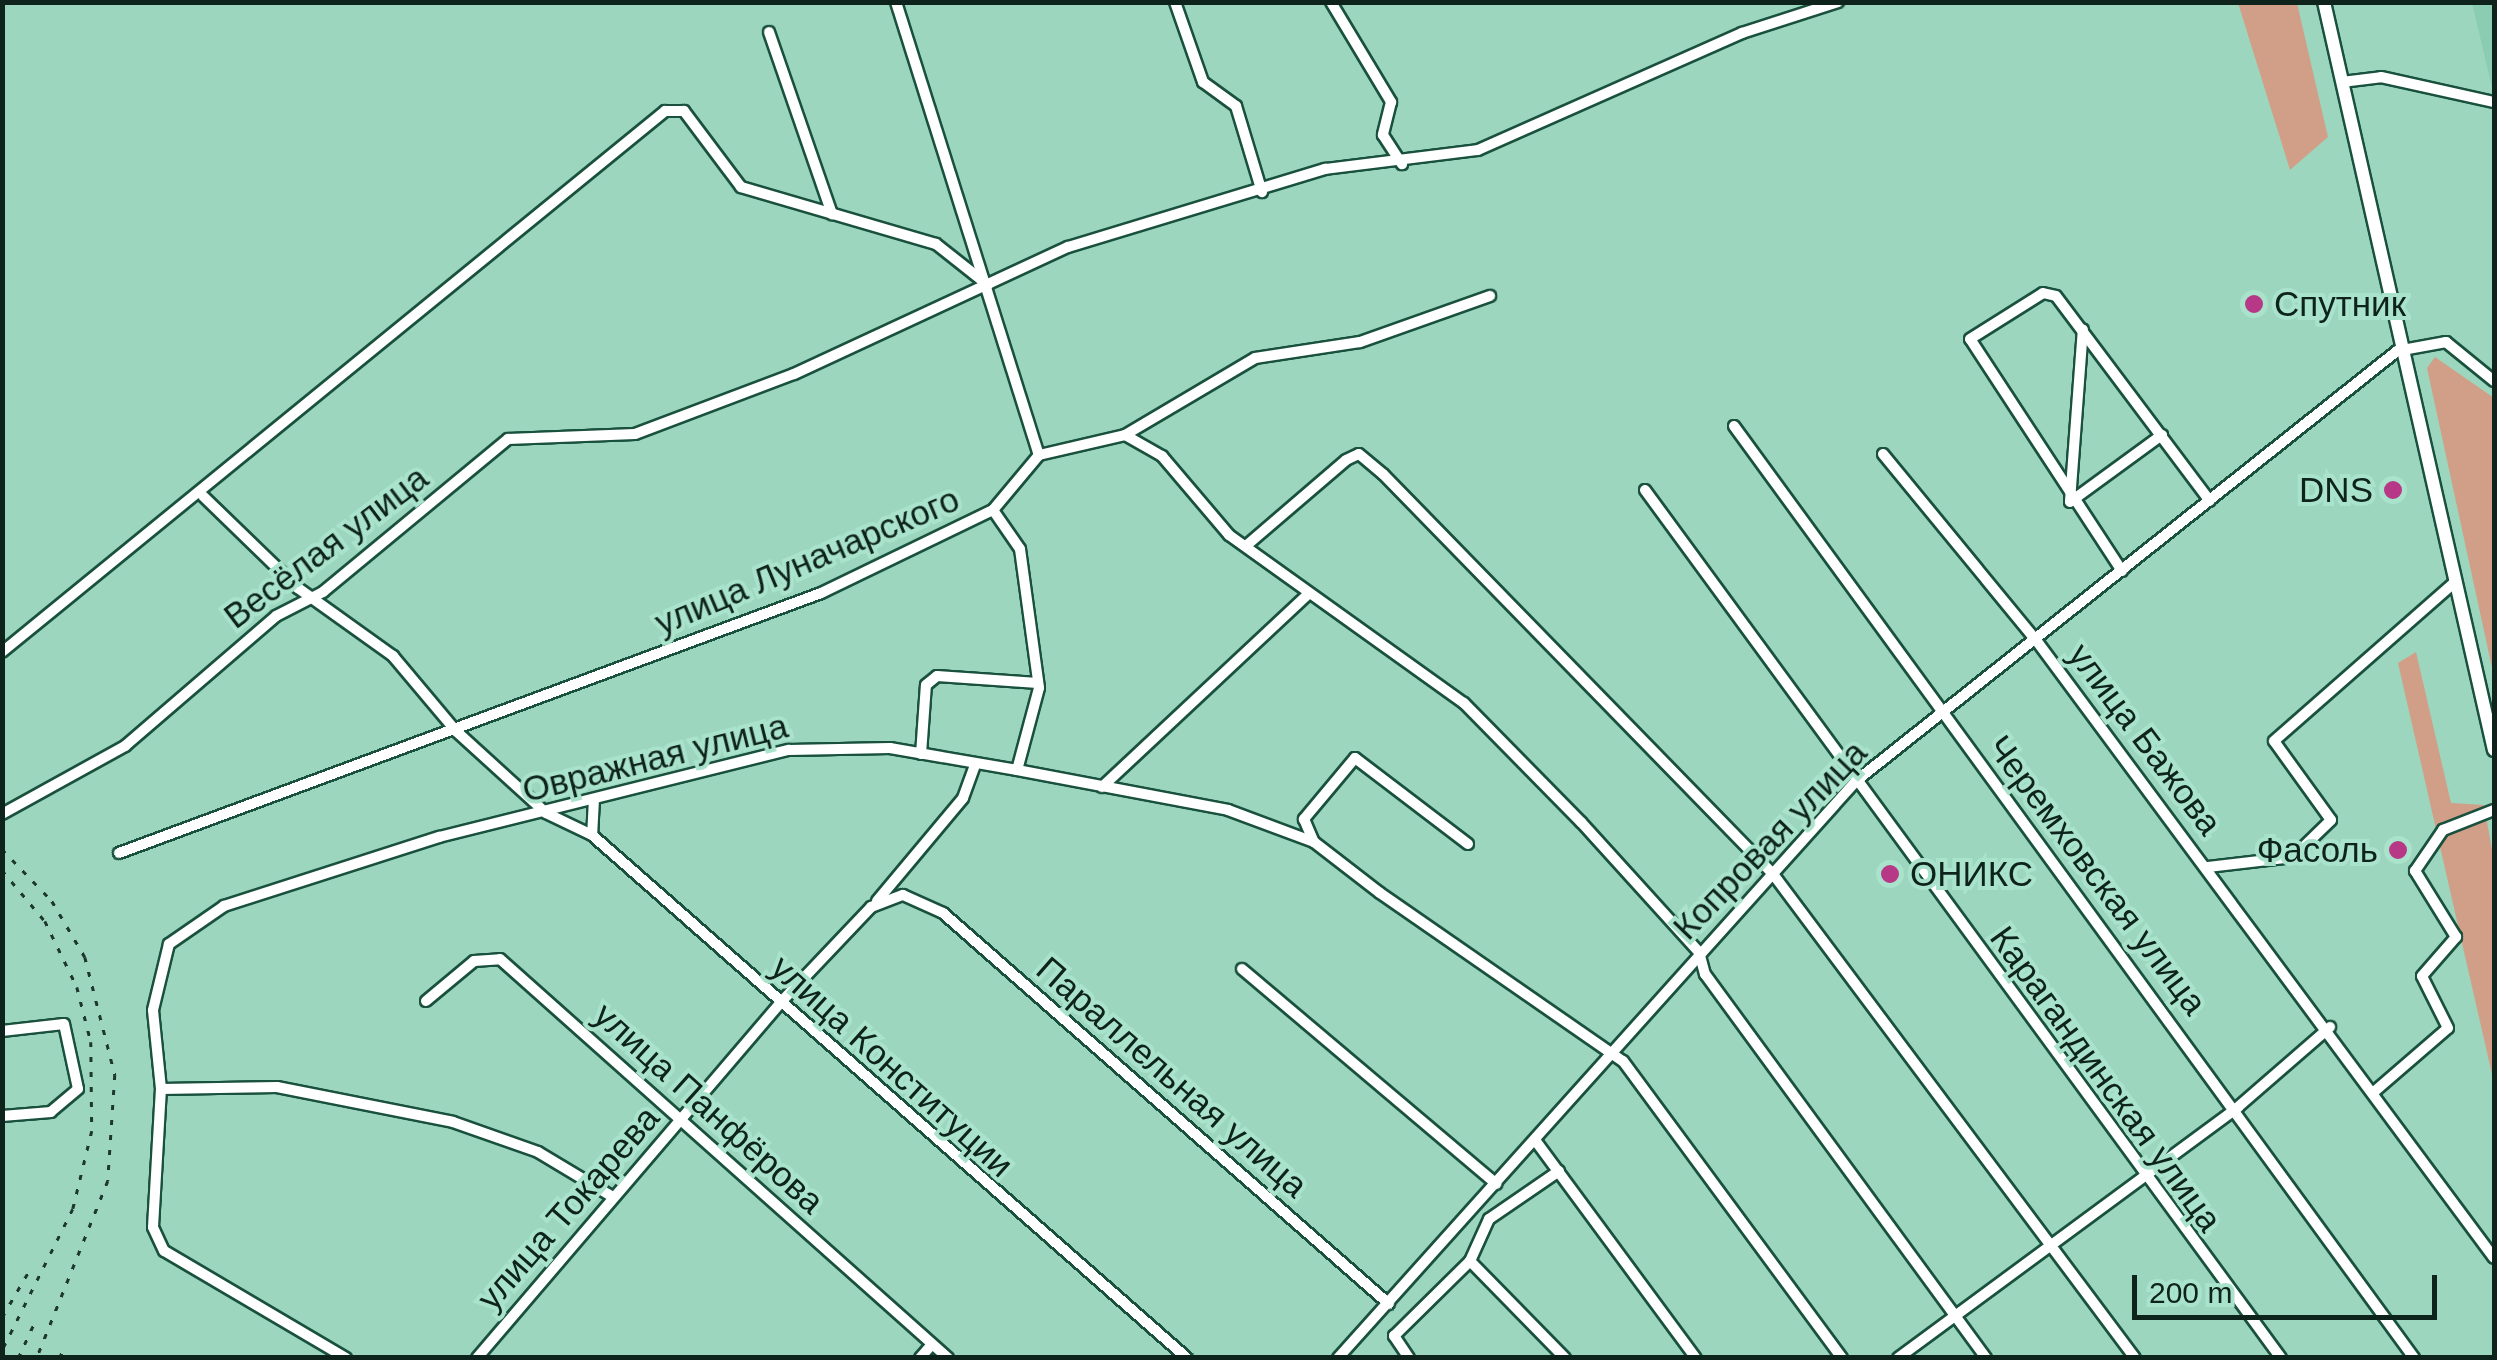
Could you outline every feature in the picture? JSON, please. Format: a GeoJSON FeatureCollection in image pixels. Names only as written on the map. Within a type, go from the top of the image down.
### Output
{"type":"FeatureCollection","features":[{"type":"Feature","properties":{"kind":"street"},"geometry":{"type":"LineString","coordinates":[[896,2],[1039,455],[1125,435],[1254,358],[1360,342],[1490,296]]}},
{"type":"Feature","properties":{"kind":"street"},"geometry":{"type":"LineString","coordinates":[[1175,2],[1203,82],[1236,106],[1262,192]]}},
{"type":"Feature","properties":{"kind":"street"},"geometry":{"type":"LineString","coordinates":[[1331,2],[1391,102],[1383,135],[1402,164]]}},
{"type":"Feature","properties":{"kind":"street"},"geometry":{"type":"LineString","coordinates":[[988,285],[1068,247],[1262,192],[1325,168],[1402,164],[1478,150],[1742,34],[1838,2]]}},
{"type":"Feature","properties":{"kind":"street"},"geometry":{"type":"LineString","coordinates":[[2324,2],[2397,351],[2494,750]]}},
{"type":"Feature","properties":{"kind":"street"},"geometry":{"type":"LineString","coordinates":[[769,32],[832,214]]}},
{"type":"Feature","properties":{"kind":"street"},"geometry":{"type":"LineString","coordinates":[[2342,82],[2380,77],[2494,102]]}},
{"type":"Feature","properties":{"kind":"street"},"geometry":{"type":"LineString","coordinates":[[2,652],[203,496],[469,264],[665,111],[684,112],[741,187],[936,244],[988,285]]}},
{"type":"Feature","properties":{"kind":"street","name":"Весёлая улица"},"geometry":{"type":"LineString","coordinates":[[2,814],[125,746],[508,439],[635,434],[794,374],[988,285]]}},
{"type":"Feature","properties":{"kind":"street"},"geometry":{"type":"LineString","coordinates":[[2122,571],[2070,502],[2034,429],[1970,338],[2042,292],[2083,329],[2210,501]]}},
{"type":"Feature","properties":{"kind":"street"},"geometry":{"type":"LineString","coordinates":[[2070,502],[2083,329]]}},
{"type":"Feature","properties":{"kind":"street"},"geometry":{"type":"LineString","coordinates":[[2397,351],[2446,342],[2494,381]]}},
{"type":"Feature","properties":{"kind":"street","name":"Копровая улица"},"geometry":{"type":"LineString","coordinates":[[1338,1358],[1856,781],[2397,351]]}},
{"type":"Feature","properties":{"kind":"street","name":"Черемховская улица"},"geometry":{"type":"LineString","coordinates":[[1734,426],[1942,715],[2238,1107],[2414,1358]]}},
{"type":"Feature","properties":{"kind":"street"},"geometry":{"type":"LineString","coordinates":[[1125,435],[1162,456],[1247,545],[1305,594],[1464,703],[1699,952],[1704,974],[1986,1358]]}},
{"type":"Feature","properties":{"kind":"street"},"geometry":{"type":"LineString","coordinates":[[2070,502],[2162,436]]}},
{"type":"Feature","properties":{"kind":"street"},"geometry":{"type":"LineString","coordinates":[[1247,545],[1359,454],[1465,550],[1774,874],[2135,1358]]}},
{"type":"Feature","properties":{"kind":"street","name":"улица Бажова"},"geometry":{"type":"LineString","coordinates":[[1883,454],[2036,640],[2330,1027],[2494,1258]]}},
{"type":"Feature","properties":{"kind":"street","name":"улица Луначарского"},"geometry":{"type":"LineString","coordinates":[[119,853],[821,593],[994,510],[1039,455]]}},
{"type":"Feature","properties":{"kind":"street","name":"Карагандинская улица"},"geometry":{"type":"LineString","coordinates":[[1646,490],[2140,1177],[2281,1358]]}},
{"type":"Feature","properties":{"kind":"street","name":"улица Конституции"},"geometry":{"type":"LineString","coordinates":[[203,496],[312,595],[393,656],[456,731],[546,814],[592,835],[1187,1358]]}},
{"type":"Feature","properties":{"kind":"street"},"geometry":{"type":"LineString","coordinates":[[994,510],[1020,549],[1038,683],[1017,770]]}},
{"type":"Feature","properties":{"kind":"street"},"geometry":{"type":"LineString","coordinates":[[2208,867],[2292,857],[2332,820],[2274,741],[2456,582]]}},
{"type":"Feature","properties":{"kind":"street"},"geometry":{"type":"LineString","coordinates":[[1102,788],[1305,594]]}},
{"type":"Feature","properties":{"kind":"street"},"geometry":{"type":"LineString","coordinates":[[921,754],[926,685],[938,676],[1038,683]]}},
{"type":"Feature","properties":{"kind":"street","name":"Овражная улица"},"geometry":{"type":"LineString","coordinates":[[346,1358],[164,1251],[149,1179],[160,1088],[154,1010],[177,938],[244,898],[594,799],[789,750],[921,754],[1228,810],[1314,842],[1565,1028],[1610,1051]]}},
{"type":"Feature","properties":{"kind":"street"},"geometry":{"type":"LineString","coordinates":[[1314,842],[1304,818],[1356,758],[1468,844]]}},
{"type":"Feature","properties":{"kind":"street","name":"улица Токарева"},"geometry":{"type":"LineString","coordinates":[[477,1358],[781,1002],[938,833],[975,765]]}},
{"type":"Feature","properties":{"kind":"street"},"geometry":{"type":"LineString","coordinates":[[592,835],[594,799]]}},
{"type":"Feature","properties":{"kind":"street"},"geometry":{"type":"LineString","coordinates":[[2375,1091],[2448,1028],[2422,976],[2456,937],[2415,870],[2442,830],[2494,810]]}},
{"type":"Feature","properties":{"kind":"street","name":"Параллельная улица"},"geometry":{"type":"LineString","coordinates":[[871,907],[916,896],[1389,1304]]}},
{"type":"Feature","properties":{"kind":"street","name":"улица Панфёрова"},"geometry":{"type":"LineString","coordinates":[[426,1001],[474,961],[500,958],[948,1358]]}},
{"type":"Feature","properties":{"kind":"street"},"geometry":{"type":"LineString","coordinates":[[1242,969],[1496,1184]]}},
{"type":"Feature","properties":{"kind":"street"},"geometry":{"type":"LineString","coordinates":[[2,1031],[64,1024],[78,1089],[61,1108],[2,1116]]}},
{"type":"Feature","properties":{"kind":"street"},"geometry":{"type":"LineString","coordinates":[[1898,1358],[2238,1107],[2330,1027]]}},
{"type":"Feature","properties":{"kind":"street"},"geometry":{"type":"LineString","coordinates":[[1610,1051],[1842,1358]]}},
{"type":"Feature","properties":{"kind":"street"},"geometry":{"type":"LineString","coordinates":[[160,1088],[277,1087],[453,1122],[538,1152],[613,1198]]}},
{"type":"Feature","properties":{"kind":"street"},"geometry":{"type":"LineString","coordinates":[[1536,1140],[1696,1358]]}},
{"type":"Feature","properties":{"kind":"street"},"geometry":{"type":"LineString","coordinates":[[1409,1358],[1394,1336],[1470,1261],[1489,1219],[1558,1171]]}},
{"type":"Feature","properties":{"kind":"street"},"geometry":{"type":"LineString","coordinates":[[1470,1261],[1564,1358]]}},
{"type":"Feature","properties":{"kind":"street"},"geometry":{"type":"LineString","coordinates":[[920,1358],[932,1344]]}},
{"type":"Feature","properties":{"kind":"shaded area"},"geometry":{"type":"Polygon","coordinates":[[[2238,3],[2297,3],[2328,137],[2290,170],[2238,3]]]}},
{"type":"Feature","properties":{"kind":"shaded area"},"geometry":{"type":"Polygon","coordinates":[[[2472,3],[2494,3],[2494,96],[2472,3]]]}},
{"type":"Feature","properties":{"kind":"shaded area"},"geometry":{"type":"Polygon","coordinates":[[[2435,357],[2494,398],[2494,677],[2427,368],[2435,357]]]}},
{"type":"Feature","properties":{"kind":"shaded area"},"geometry":{"type":"Polygon","coordinates":[[[2416,652],[2451,803],[2484,805],[2494,861],[2494,1083],[2398,663],[2416,652]]]}},
{"type":"Feature","properties":{"kind":"railway"},"geometry":{"type":"LineString","coordinates":[[2,849],[52,901],[85,957],[115,1075],[108,1181],[37,1358]]}},
{"type":"Feature","properties":{"kind":"railway"},"geometry":{"type":"LineString","coordinates":[[2,870],[45,921],[77,987],[91,1042],[92,1131],[73,1209],[2,1351]]}},
{"type":"Feature","properties":{"kind":"railway"},"geometry":{"type":"LineString","coordinates":[[2,1317],[30,1269]]}},
{"type":"Feature","properties":{"kind":"railway"},"geometry":{"type":"LineString","coordinates":[[18,1358],[36,1319]]}},
{"type":"Feature","properties":{"kind":"railway"},"geometry":{"type":"LineString","coordinates":[[59,1358],[65,1346]]}},
{"type":"Feature","properties":{"kind":"place","name":"Спутник"},"geometry":{"type":"Point","coordinates":[2254,304]}},
{"type":"Feature","properties":{"kind":"place","name":"DNS"},"geometry":{"type":"Point","coordinates":[2393,490]}},
{"type":"Feature","properties":{"kind":"place","name":"Фасоль"},"geometry":{"type":"Point","coordinates":[2398,850]}},
{"type":"Feature","properties":{"kind":"place","name":"ОНИКС"},"geometry":{"type":"Point","coordinates":[1890,874]}}]}
